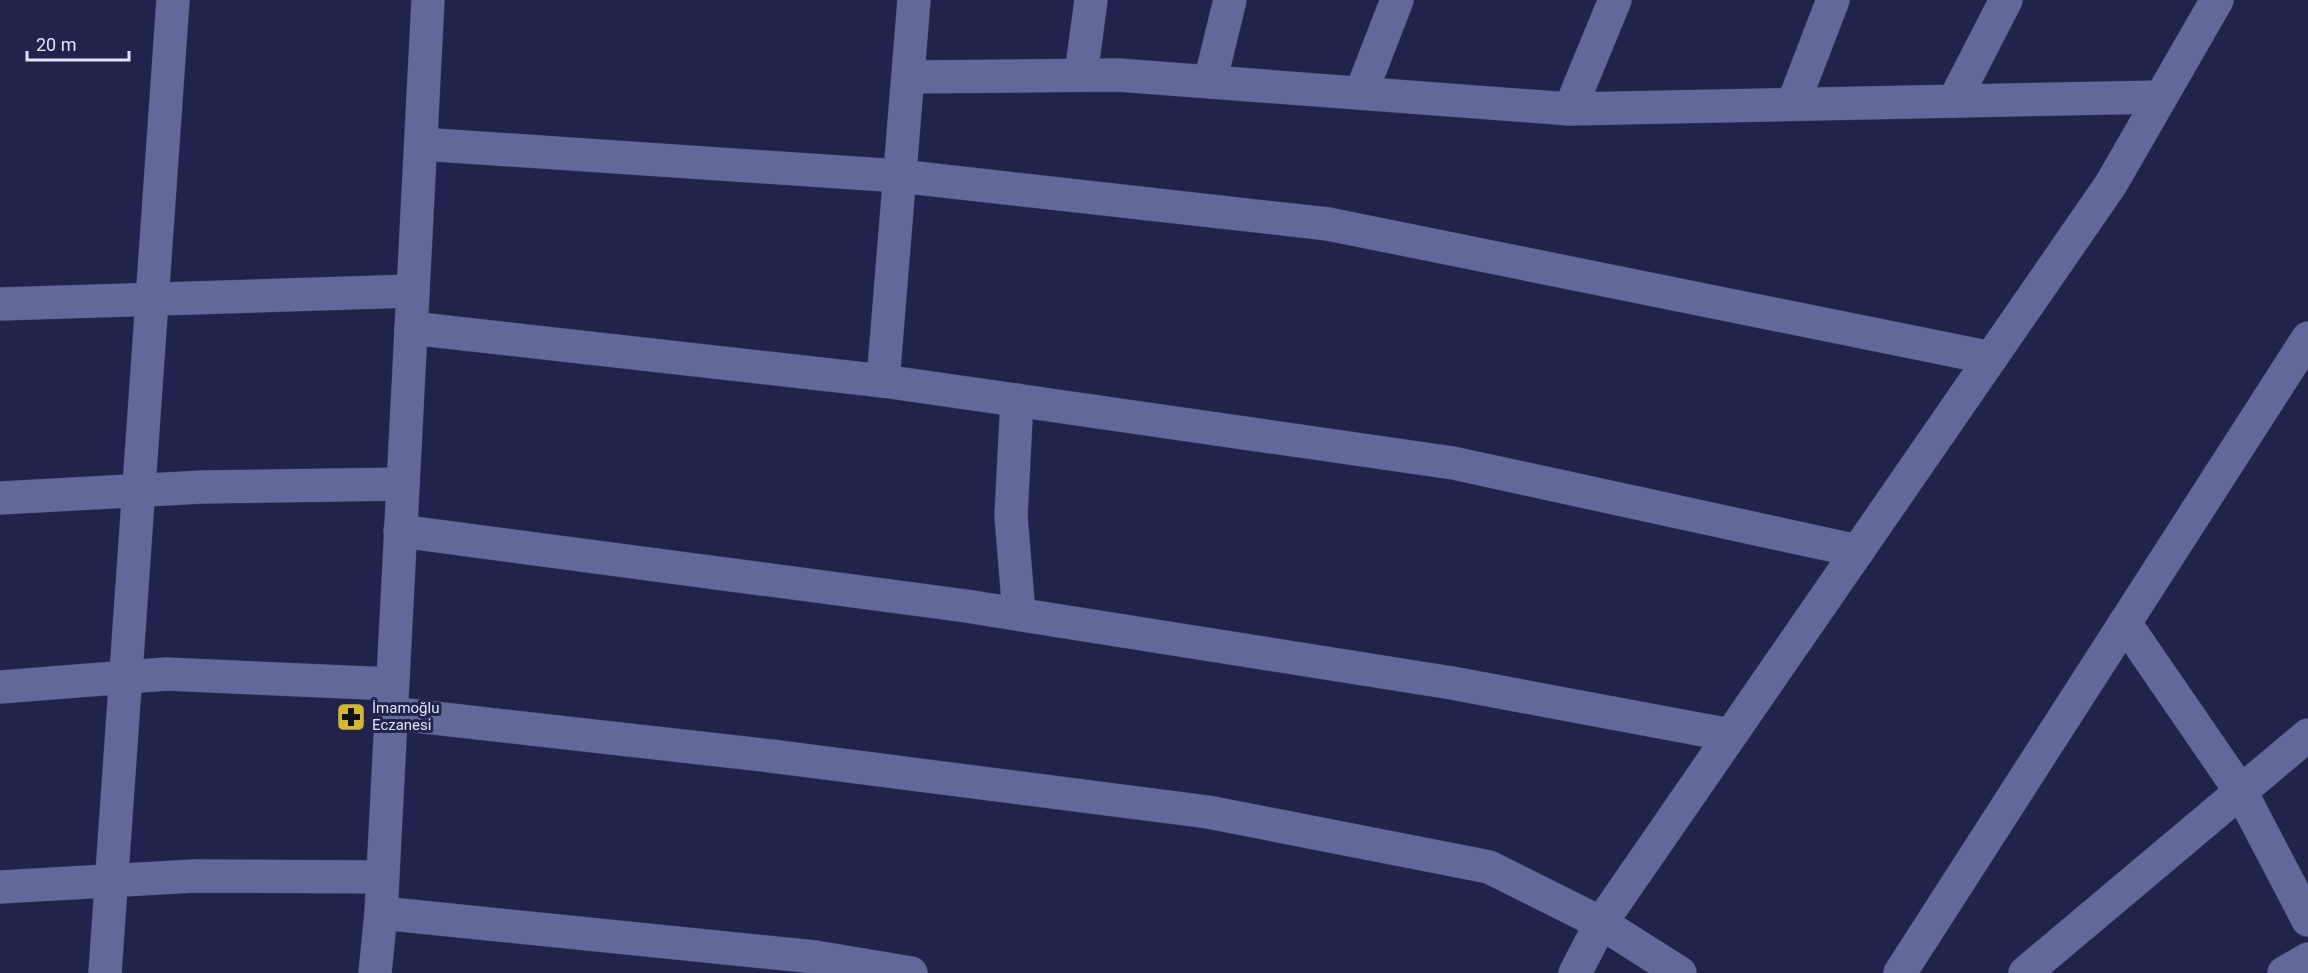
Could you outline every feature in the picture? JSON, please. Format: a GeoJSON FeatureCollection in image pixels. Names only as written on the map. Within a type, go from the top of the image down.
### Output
{"type":"FeatureCollection","features":[{"type":"Feature","properties":{"kind":"street"},"geometry":{"type":"LineString","coordinates":[[105,973],[173,0]]}},
{"type":"Feature","properties":{"kind":"street"},"geometry":{"type":"LineString","coordinates":[[375,973],[381,913],[428,0]]}},
{"type":"Feature","properties":{"kind":"street"},"geometry":{"type":"LineString","coordinates":[[883,381],[914,0]]}},
{"type":"Feature","properties":{"kind":"street"},"geometry":{"type":"LineString","coordinates":[[1082,75],[1091,0]]}},
{"type":"Feature","properties":{"kind":"street"},"geometry":{"type":"LineString","coordinates":[[1210,82],[1230,0]]}},
{"type":"Feature","properties":{"kind":"street"},"geometry":{"type":"LineString","coordinates":[[1361,93],[1397,0]]}},
{"type":"Feature","properties":{"kind":"street"},"geometry":{"type":"LineString","coordinates":[[1570,109],[1615,0]]}},
{"type":"Feature","properties":{"kind":"street"},"geometry":{"type":"LineString","coordinates":[[1793,104],[1833,0]]}},
{"type":"Feature","properties":{"kind":"street"},"geometry":{"type":"LineString","coordinates":[[1954,101],[2007,0]]}},
{"type":"Feature","properties":{"kind":"street"},"geometry":{"type":"LineString","coordinates":[[1575,973],[1601,923],[2111,184],[2217,0]]}},
{"type":"Feature","properties":{"kind":"street"},"geometry":{"type":"LineString","coordinates":[[908,76],[1118,75],[1570,109],[2161,97]]}},
{"type":"Feature","properties":{"kind":"street"},"geometry":{"type":"LineString","coordinates":[[421,144],[899,176],[1328,224],[1991,358]]}},
{"type":"Feature","properties":{"kind":"street"},"geometry":{"type":"LineString","coordinates":[[0,304],[413,291]]}},
{"type":"Feature","properties":{"kind":"street"},"geometry":{"type":"LineString","coordinates":[[411,328],[883,381],[1453,463],[1858,551]]}},
{"type":"Feature","properties":{"kind":"street"},"geometry":{"type":"LineString","coordinates":[[1900,973],[2308,338]]}},
{"type":"Feature","properties":{"kind":"street"},"geometry":{"type":"LineString","coordinates":[[1017,400],[1011,516],[1019,614]]}},
{"type":"Feature","properties":{"kind":"street"},"geometry":{"type":"LineString","coordinates":[[0,498],[202,487],[403,484]]}},
{"type":"Feature","properties":{"kind":"street"},"geometry":{"type":"LineString","coordinates":[[400,531],[1019,614],[1452,683],[1730,735]]}},
{"type":"Feature","properties":{"kind":"street"},"geometry":{"type":"LineString","coordinates":[[2125,623],[2241,792],[2308,920]]}},
{"type":"Feature","properties":{"kind":"street"},"geometry":{"type":"LineString","coordinates":[[0,687],[166,674],[391,699],[771,756],[1208,812],[1489,867],[1601,923],[1680,973]]}},
{"type":"Feature","properties":{"kind":"street"},"geometry":{"type":"LineString","coordinates":[[2025,973],[2308,735]]}},
{"type":"Feature","properties":{"kind":"street"},"geometry":{"type":"LineString","coordinates":[[0,887],[194,876],[382,877]]}},
{"type":"Feature","properties":{"kind":"street"},"geometry":{"type":"LineString","coordinates":[[381,913],[734,961],[815,957],[911,973]]}},
{"type":"Feature","properties":{"kind":"street"},"geometry":{"type":"LineString","coordinates":[[2284,973],[2308,959]]}},
{"type":"Feature","properties":{"kind":"place","name":"İmamoğlu Eczanesi"},"geometry":{"type":"Point","coordinates":[351,717]}}]}
